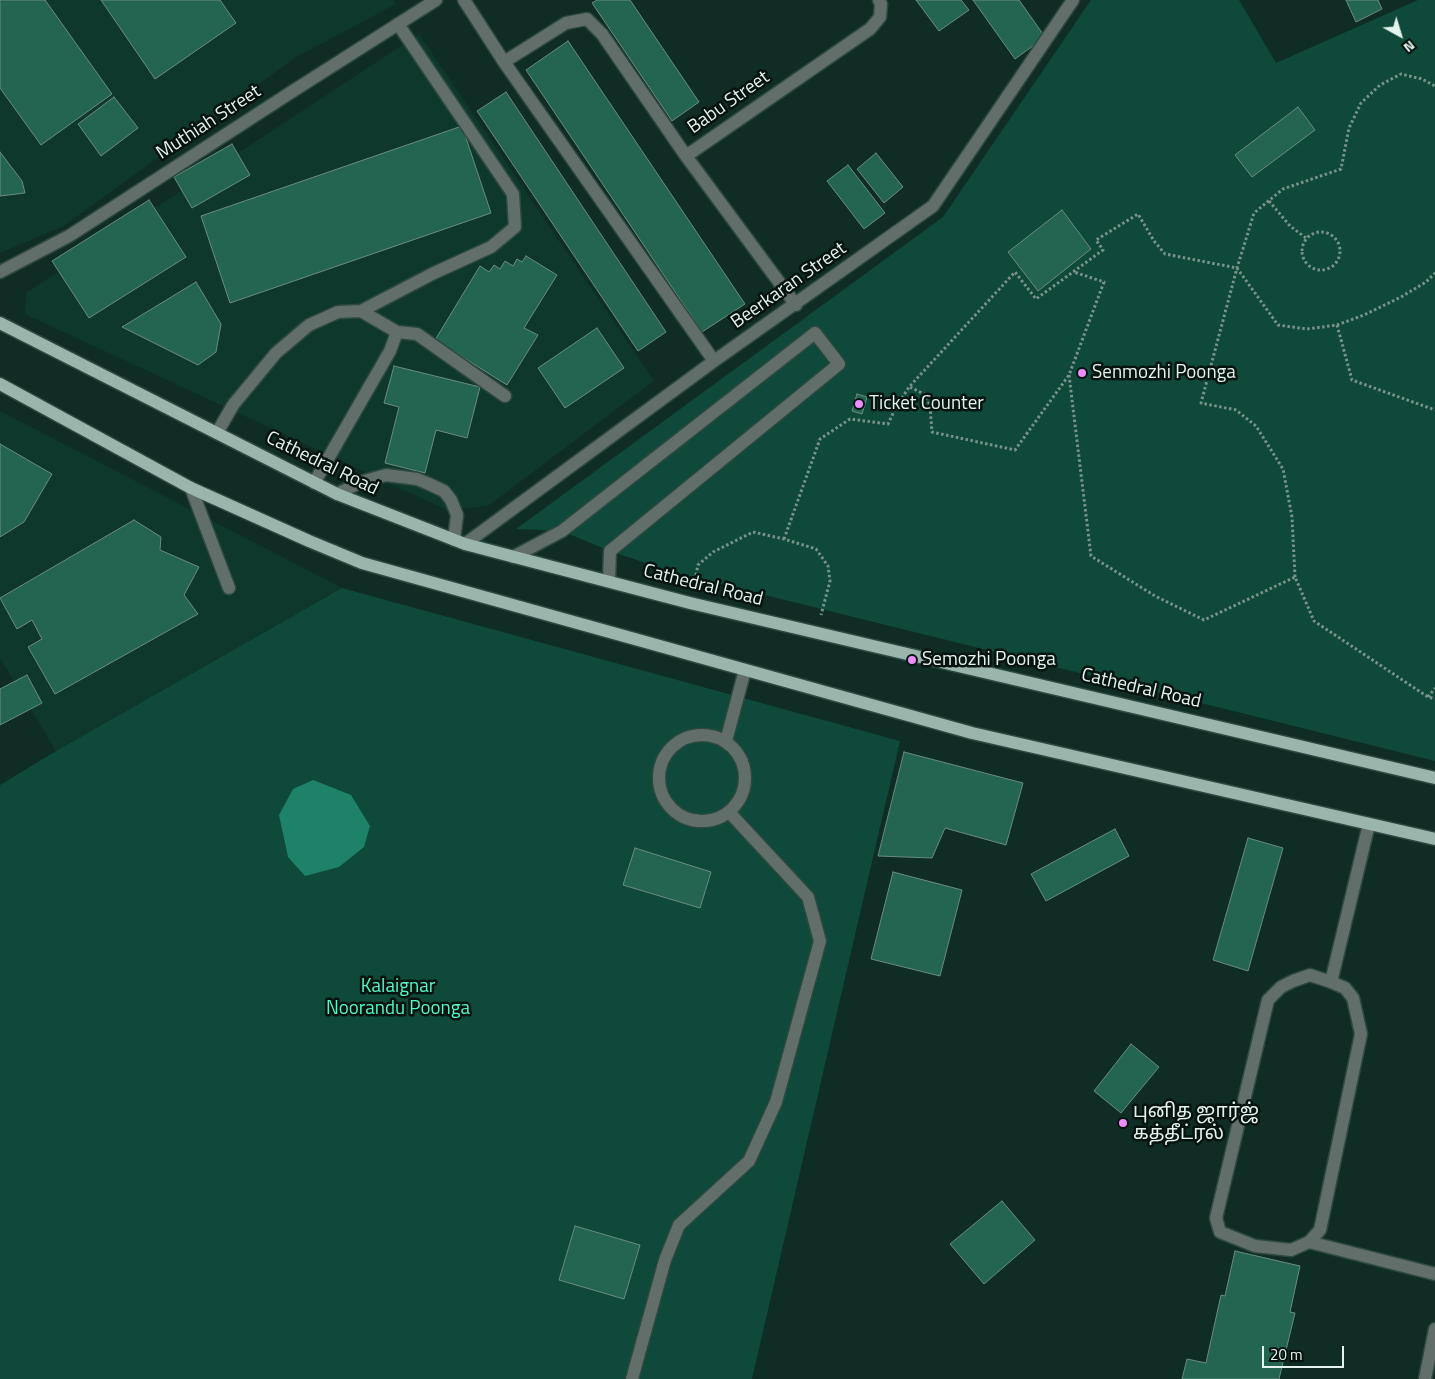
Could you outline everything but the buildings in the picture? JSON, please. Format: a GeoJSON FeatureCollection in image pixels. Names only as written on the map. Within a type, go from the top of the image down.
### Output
{"type":"FeatureCollection","features":[{"type":"Feature","properties":{"kind":"main road","name":"Cathedral Road"},"geometry":{"type":"LineString","coordinates":[[0,323],[337,494],[459,542],[690,603],[1435,778]]}},
{"type":"Feature","properties":{"kind":"main road"},"geometry":{"type":"LineString","coordinates":[[0,384],[192,488],[362,563],[972,733],[1435,839]]}},
{"type":"Feature","properties":{"kind":"street","name":"Muthiah Street"},"geometry":{"type":"LineString","coordinates":[[0,272],[69,236],[436,0]]}},
{"type":"Feature","properties":{"kind":"street"},"geometry":{"type":"LineString","coordinates":[[464,0],[504,62],[714,361]]}},
{"type":"Feature","properties":{"kind":"street","name":"Babu Street"},"geometry":{"type":"LineString","coordinates":[[796,305],[686,156],[870,29],[880,17],[882,4],[879,0]]}},
{"type":"Feature","properties":{"kind":"street","name":"Beerkaran Street"},"geometry":{"type":"LineString","coordinates":[[459,542],[796,305],[933,206],[1073,0]]}},
{"type":"Feature","properties":{"kind":"street"},"geometry":{"type":"LineString","coordinates":[[504,62],[566,23],[587,19],[602,34],[686,156]]}},
{"type":"Feature","properties":{"kind":"street"},"geometry":{"type":"LineString","coordinates":[[218,433],[233,405],[276,353],[309,325],[338,312],[361,311],[434,273],[491,247],[515,227],[513,194],[398,24]]}},
{"type":"Feature","properties":{"kind":"street"},"geometry":{"type":"LineString","coordinates":[[361,311],[397,332],[417,334],[505,396]]}},
{"type":"Feature","properties":{"kind":"street"},"geometry":{"type":"LineString","coordinates":[[314,483],[390,351],[397,332]]}},
{"type":"Feature","properties":{"kind":"street"},"geometry":{"type":"LineString","coordinates":[[512,557],[562,531],[815,333],[839,364],[610,550],[609,581]]}},
{"type":"Feature","properties":{"kind":"street"},"geometry":{"type":"LineString","coordinates":[[337,494],[361,482],[386,475],[423,482],[444,491],[451,500],[457,515],[459,542]]}},
{"type":"Feature","properties":{"kind":"street"},"geometry":{"type":"LineString","coordinates":[[192,488],[229,588]]}},
{"type":"Feature","properties":{"kind":"street"},"geometry":{"type":"LineString","coordinates":[[726,741],[745,670]]}},
{"type":"Feature","properties":{"kind":"street"},"geometry":{"type":"LineString","coordinates":[[700,734],[726,741],[743,762],[745,775],[744,789],[738,801],[729,812],[717,818],[704,821],[690,820],[678,814],[668,805],[661,794],[658,780],[665,754],[674,744],[686,737],[700,734]]}},
{"type":"Feature","properties":{"kind":"street"},"geometry":{"type":"LineString","coordinates":[[632,1379],[664,1260],[679,1225],[749,1161],[776,1102],[820,942],[808,897],[729,812]]}},
{"type":"Feature","properties":{"kind":"street"},"geometry":{"type":"LineString","coordinates":[[1332,982],[1368,824]]}},
{"type":"Feature","properties":{"kind":"street"},"geometry":{"type":"LineString","coordinates":[[1310,976],[1332,982],[1345,988],[1353,998],[1361,1034],[1320,1230],[1309,1242],[1291,1250],[1255,1246],[1220,1232],[1216,1218],[1268,1000],[1281,987],[1292,980],[1310,976]]}},
{"type":"Feature","properties":{"kind":"street"},"geometry":{"type":"LineString","coordinates":[[1309,1242],[1435,1274]]}},
{"type":"Feature","properties":{"kind":"street"},"geometry":{"type":"LineString","coordinates":[[1425,1379],[1435,1329]]}},
{"type":"Feature","properties":{"kind":"path"},"geometry":{"type":"LineString","coordinates":[[1435,86],[1422,79],[1400,74],[1380,85],[1361,103],[1349,128],[1341,169],[1283,190],[1254,213],[1236,268],[1201,403],[1236,410],[1256,426],[1283,469],[1292,517],[1296,577],[1314,621],[1428,697],[1435,699]]}},
{"type":"Feature","properties":{"kind":"path"},"geometry":{"type":"LineString","coordinates":[[1269,201],[1290,226],[1306,238]]}},
{"type":"Feature","properties":{"kind":"path"},"geometry":{"type":"LineString","coordinates":[[784,539],[820,439],[850,420],[888,424],[909,387],[1015,272],[1036,299],[1103,250],[1096,240],[1138,214],[1154,241],[1166,254],[1236,268],[1278,325],[1307,329],[1337,325],[1364,315],[1401,297],[1426,282],[1435,273]]}},
{"type":"Feature","properties":{"kind":"path"},"geometry":{"type":"LineString","coordinates":[[1317,232],[1323,232],[1334,237],[1340,248],[1338,260],[1334,265],[1322,270],[1316,269],[1306,262],[1302,250],[1306,238],[1317,232]]}},
{"type":"Feature","properties":{"kind":"path"},"geometry":{"type":"LineString","coordinates":[[909,387],[926,395],[930,406],[932,432],[1015,450],[1069,376],[1104,282],[1073,272]]}},
{"type":"Feature","properties":{"kind":"path"},"geometry":{"type":"LineString","coordinates":[[1337,325],[1352,380],[1435,410]]}},
{"type":"Feature","properties":{"kind":"path"},"geometry":{"type":"LineString","coordinates":[[1069,376],[1091,556],[1155,596],[1204,620],[1296,577]]}},
{"type":"Feature","properties":{"kind":"path"},"geometry":{"type":"LineString","coordinates":[[690,603],[698,565],[713,552],[753,532],[784,539],[816,549],[828,566],[830,581],[816,632]]}},
{"type":"Feature","properties":{"kind":"path"},"geometry":{"type":"LineString","coordinates":[[1428,697],[1435,688]]}},
{"type":"Feature","properties":{"kind":"shaded area"},"geometry":{"type":"Polygon","coordinates":[[[0,0],[393,0],[396,4],[296,57],[64,226],[0,253],[0,0]]]}},
{"type":"Feature","properties":{"kind":"shaded area"},"geometry":{"type":"Polygon","coordinates":[[[419,34],[654,381],[488,506],[447,510],[25,314],[26,293],[419,34]]]}},
{"type":"Feature","properties":{"kind":"shaded area"},"geometry":{"type":"Polygon","coordinates":[[[0,411],[342,588],[56,751],[0,658],[0,411]]]}},
{"type":"Feature","properties":{"kind":"shaded area"},"geometry":{"type":"Polygon","coordinates":[[[313,780],[351,795],[370,826],[364,847],[339,867],[305,876],[288,857],[279,815],[293,789],[313,780]]]}},
{"type":"Feature","properties":{"kind":"green space","name":"Senmozhi Poonga"},"geometry":{"type":"Polygon","coordinates":[[[1091,0],[1239,0],[1276,63],[1418,0],[1435,0],[1435,761],[672,572],[610,551],[562,531],[516,529],[943,217],[1091,0]]]}},
{"type":"Feature","properties":{"kind":"green space","name":"Kalaignar Noorandu Poonga"},"geometry":{"type":"Polygon","coordinates":[[[342,588],[900,741],[752,1379],[0,1379],[0,785],[56,751],[342,588]]]}},
{"type":"Feature","properties":{"kind":"place","name":"Senmozhi Poonga"},"geometry":{"type":"Point","coordinates":[1082,373]}},
{"type":"Feature","properties":{"kind":"place","name":"Ticket Counter"},"geometry":{"type":"Point","coordinates":[859,404]}},
{"type":"Feature","properties":{"kind":"place","name":"Semozhi Poonga"},"geometry":{"type":"Point","coordinates":[912,660]}},
{"type":"Feature","properties":{"kind":"place","name":"புனித ஜார்ஜ் கத்தீட்ரல்"},"geometry":{"type":"Point","coordinates":[1123,1123]}}]}
